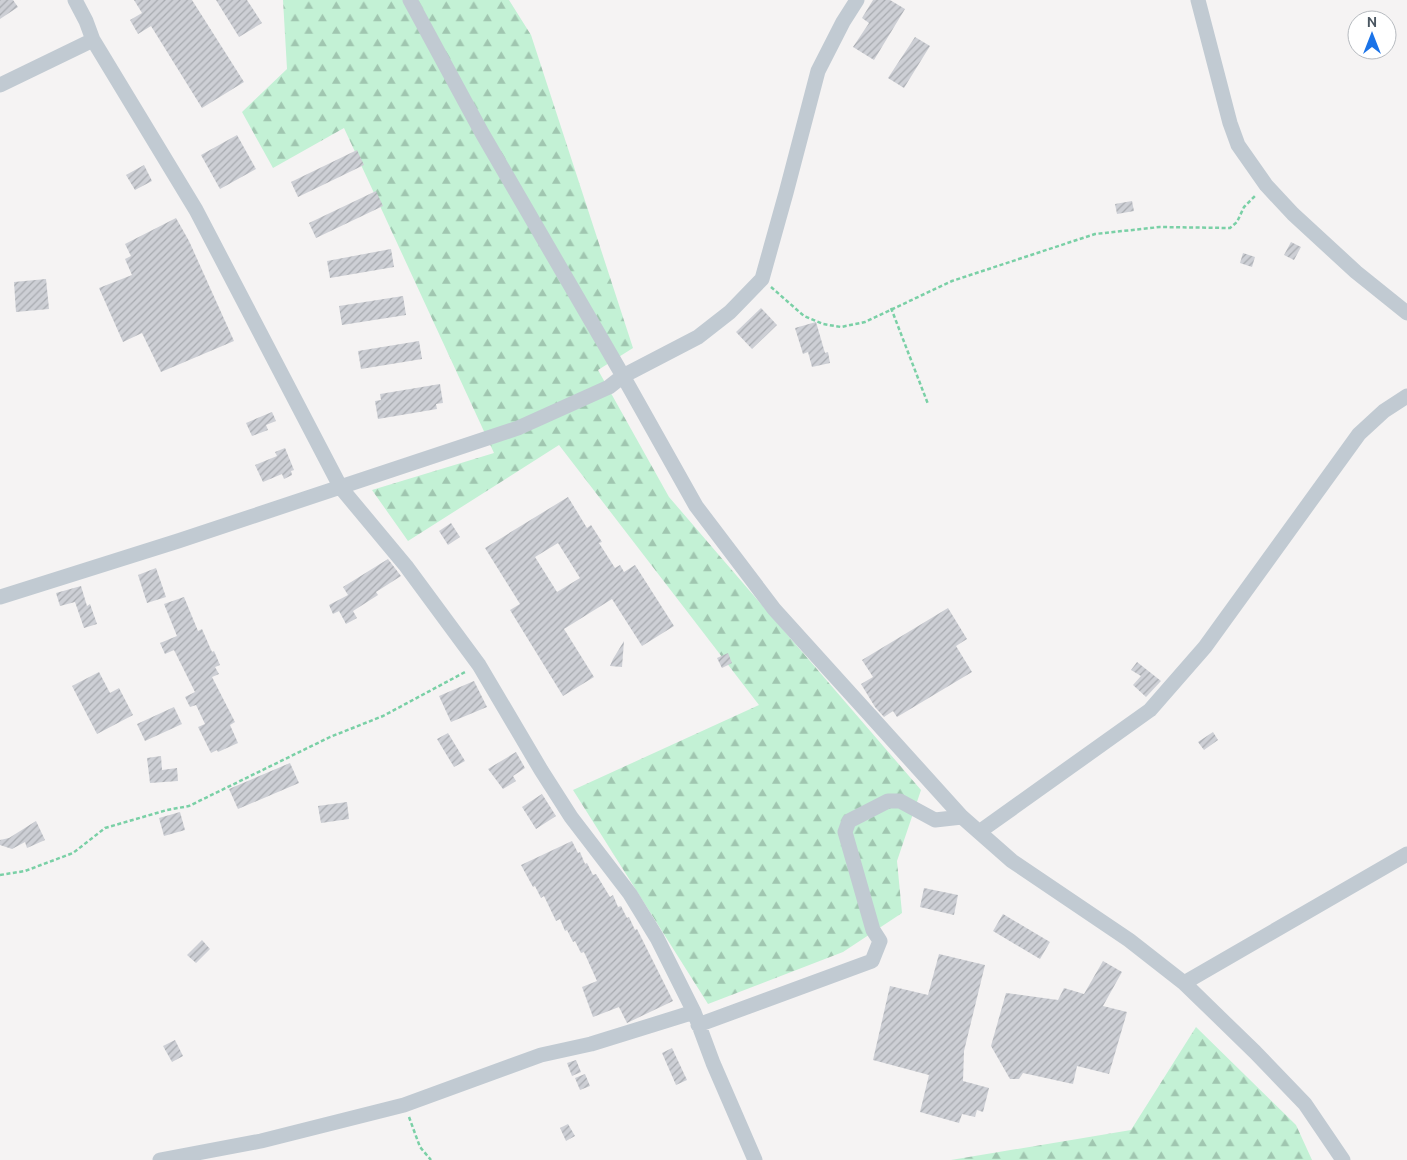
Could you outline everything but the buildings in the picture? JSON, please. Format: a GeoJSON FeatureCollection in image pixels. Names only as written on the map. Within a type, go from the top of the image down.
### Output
{"type":"FeatureCollection","features":[{"type":"Feature","properties":{"kind":"street"},"geometry":{"type":"LineString","coordinates":[[75,0],[93,40],[196,210],[341,488],[406,566],[479,664],[540,770],[571,817],[635,901],[657,938],[696,1019],[754,1160]]}},
{"type":"Feature","properties":{"kind":"street"},"geometry":{"type":"LineString","coordinates":[[410,0],[482,133],[696,506],[774,609],[962,817],[1012,861],[1129,940],[1184,983],[1305,1104],[1343,1160]]}},
{"type":"Feature","properties":{"kind":"street"},"geometry":{"type":"LineString","coordinates":[[0,597],[341,488],[518,428],[609,386],[623,376],[698,338],[730,312],[762,279],[818,71],[843,22],[857,0]]}},
{"type":"Feature","properties":{"kind":"street"},"geometry":{"type":"LineString","coordinates":[[1198,0],[1230,123],[1238,145],[1266,185],[1293,214],[1356,272],[1407,313]]}},
{"type":"Feature","properties":{"kind":"street"},"geometry":{"type":"LineString","coordinates":[[0,85],[93,40]]}},
{"type":"Feature","properties":{"kind":"street"},"geometry":{"type":"LineString","coordinates":[[979,832],[1150,710],[1205,647],[1360,434],[1384,411],[1407,396]]}},
{"type":"Feature","properties":{"kind":"street"},"geometry":{"type":"LineString","coordinates":[[160,1160],[261,1141],[404,1105],[542,1055],[696,1019],[872,960],[880,940],[873,930],[845,832],[849,821],[888,801],[900,801],[935,820],[962,817]]}},
{"type":"Feature","properties":{"kind":"street"},"geometry":{"type":"LineString","coordinates":[[1184,983],[1407,854]]}},
{"type":"Feature","properties":{"kind":"path"},"geometry":{"type":"LineString","coordinates":[[762,279],[804,316],[824,324],[841,327],[865,322],[952,280],[1095,234],[1160,227],[1230,228],[1237,222],[1244,207],[1266,185]]}},
{"type":"Feature","properties":{"kind":"path"},"geometry":{"type":"LineString","coordinates":[[891,308],[928,404]]}},
{"type":"Feature","properties":{"kind":"path"},"geometry":{"type":"LineString","coordinates":[[0,876],[25,871],[73,853],[105,828],[167,810],[189,806],[330,737],[383,716],[479,664]]}},
{"type":"Feature","properties":{"kind":"path"},"geometry":{"type":"LineString","coordinates":[[404,1105],[420,1147],[431,1160]]}},
{"type":"Feature","properties":{"kind":"green space"},"geometry":{"type":"Polygon","coordinates":[[[283,0],[509,0],[531,35],[633,348],[598,370],[669,497],[921,790],[897,861],[902,913],[843,952],[708,1004],[573,790],[759,705],[559,445],[408,541],[372,490],[494,453],[344,128],[273,168],[242,112],[287,69],[283,0]]]}},
{"type":"Feature","properties":{"kind":"green space"},"geometry":{"type":"Polygon","coordinates":[[[1196,1027],[1296,1125],[1312,1160],[951,1160],[1131,1130],[1196,1027]]]}}]}
